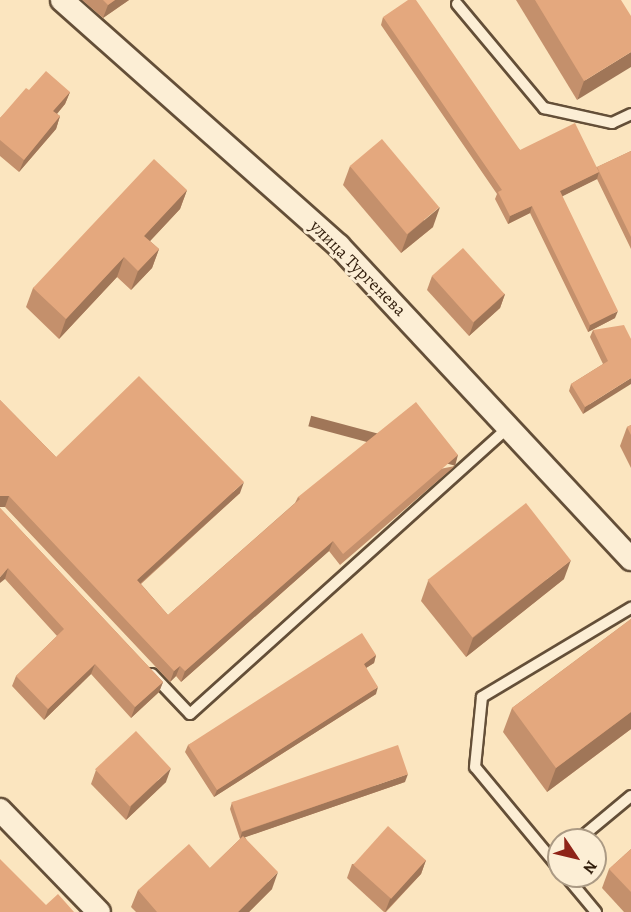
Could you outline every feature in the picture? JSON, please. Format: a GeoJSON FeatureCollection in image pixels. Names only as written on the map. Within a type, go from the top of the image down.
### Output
{"type":"FeatureCollection","features":[{"type":"Feature","properties":{"kind":"street","name":"улица Тургенева"},"geometry":{"type":"LineString","coordinates":[[62,0],[339,246],[510,426],[631,559]]}},
{"type":"Feature","properties":{"kind":"street"},"geometry":{"type":"LineString","coordinates":[[0,810],[99,912]]}},
{"type":"Feature","properties":{"kind":"lane"},"geometry":{"type":"LineString","coordinates":[[455,1],[544,108],[612,123],[631,114]]}},
{"type":"Feature","properties":{"kind":"lane"},"geometry":{"type":"LineString","coordinates":[[142,663],[190,714],[510,426]]}},
{"type":"Feature","properties":{"kind":"lane"},"geometry":{"type":"LineString","coordinates":[[547,850],[475,767],[482,698],[631,608]]}},
{"type":"Feature","properties":{"kind":"lane"},"geometry":{"type":"LineString","coordinates":[[592,828],[631,796]]}},
{"type":"Feature","properties":{"kind":"lane"},"geometry":{"type":"LineString","coordinates":[[576,888],[596,912]]}},
{"type":"Feature","properties":{"kind":"building"},"geometry":{"type":"Polygon","coordinates":[[[103,0],[115,0],[108,5],[103,0]]]}},
{"type":"Feature","properties":{"kind":"building"},"geometry":{"type":"Polygon","coordinates":[[[408,0],[416,0],[520,150],[575,123],[599,172],[560,191],[618,311],[590,325],[532,206],[510,216],[498,192],[502,190],[383,17],[408,0]]]}},
{"type":"Feature","properties":{"kind":"building"},"geometry":{"type":"Polygon","coordinates":[[[535,0],[621,0],[631,16],[631,52],[584,81],[535,0]]]}},
{"type":"Feature","properties":{"kind":"building"},"geometry":{"type":"Polygon","coordinates":[[[46,71],[70,92],[53,111],[60,116],[24,160],[0,140],[0,118],[26,88],[29,90],[46,71]]]}},
{"type":"Feature","properties":{"kind":"building"},"geometry":{"type":"Polygon","coordinates":[[[382,139],[439,207],[407,234],[350,166],[382,139]]]}},
{"type":"Feature","properties":{"kind":"building"},"geometry":{"type":"Polygon","coordinates":[[[631,151],[631,237],[597,167],[631,151]]]}},
{"type":"Feature","properties":{"kind":"building"},"geometry":{"type":"Polygon","coordinates":[[[154,159],[187,190],[144,236],[159,249],[138,271],[124,257],[66,319],[33,288],[154,159]]]}},
{"type":"Feature","properties":{"kind":"building"},"geometry":{"type":"Polygon","coordinates":[[[463,248],[504,294],[473,322],[432,276],[463,248]]]}},
{"type":"Feature","properties":{"kind":"building"},"geometry":{"type":"Polygon","coordinates":[[[624,325],[631,339],[631,378],[585,407],[571,384],[608,361],[593,330],[624,325]]]}},
{"type":"Feature","properties":{"kind":"building"},"geometry":{"type":"Polygon","coordinates":[[[139,376],[244,482],[137,580],[168,615],[300,499],[298,497],[416,402],[458,455],[343,554],[333,541],[185,671],[180,666],[174,671],[9,496],[0,496],[0,400],[56,457],[139,376]]]}},
{"type":"Feature","properties":{"kind":"building"},"geometry":{"type":"Polygon","coordinates":[[[526,503],[571,561],[472,637],[427,580],[526,503]]]}},
{"type":"Feature","properties":{"kind":"building"},"geometry":{"type":"Polygon","coordinates":[[[0,508],[163,682],[135,707],[95,664],[48,709],[16,676],[64,629],[8,568],[0,577],[0,508]]]}},
{"type":"Feature","properties":{"kind":"building"},"geometry":{"type":"Polygon","coordinates":[[[631,619],[631,712],[556,768],[512,708],[631,619]]]}},
{"type":"Feature","properties":{"kind":"building"},"geometry":{"type":"Polygon","coordinates":[[[362,633],[376,655],[364,664],[378,687],[217,790],[188,745],[362,633]]]}},
{"type":"Feature","properties":{"kind":"building"},"geometry":{"type":"Polygon","coordinates":[[[136,731],[171,768],[130,806],[95,769],[136,731]]]}},
{"type":"Feature","properties":{"kind":"building"},"geometry":{"type":"Polygon","coordinates":[[[398,745],[408,774],[242,832],[232,802],[398,745]]]}},
{"type":"Feature","properties":{"kind":"building"},"geometry":{"type":"Polygon","coordinates":[[[388,826],[426,860],[391,899],[353,865],[388,826]]]}},
{"type":"Feature","properties":{"kind":"building"},"geometry":{"type":"Polygon","coordinates":[[[243,836],[278,872],[238,912],[157,912],[138,890],[189,844],[210,868],[243,836]]]}},
{"type":"Feature","properties":{"kind":"building"},"geometry":{"type":"Polygon","coordinates":[[[631,849],[631,892],[609,869],[631,849]]]}},
{"type":"Feature","properties":{"kind":"building"},"geometry":{"type":"Polygon","coordinates":[[[0,859],[46,905],[58,894],[74,912],[0,912],[0,859]]]}}]}
